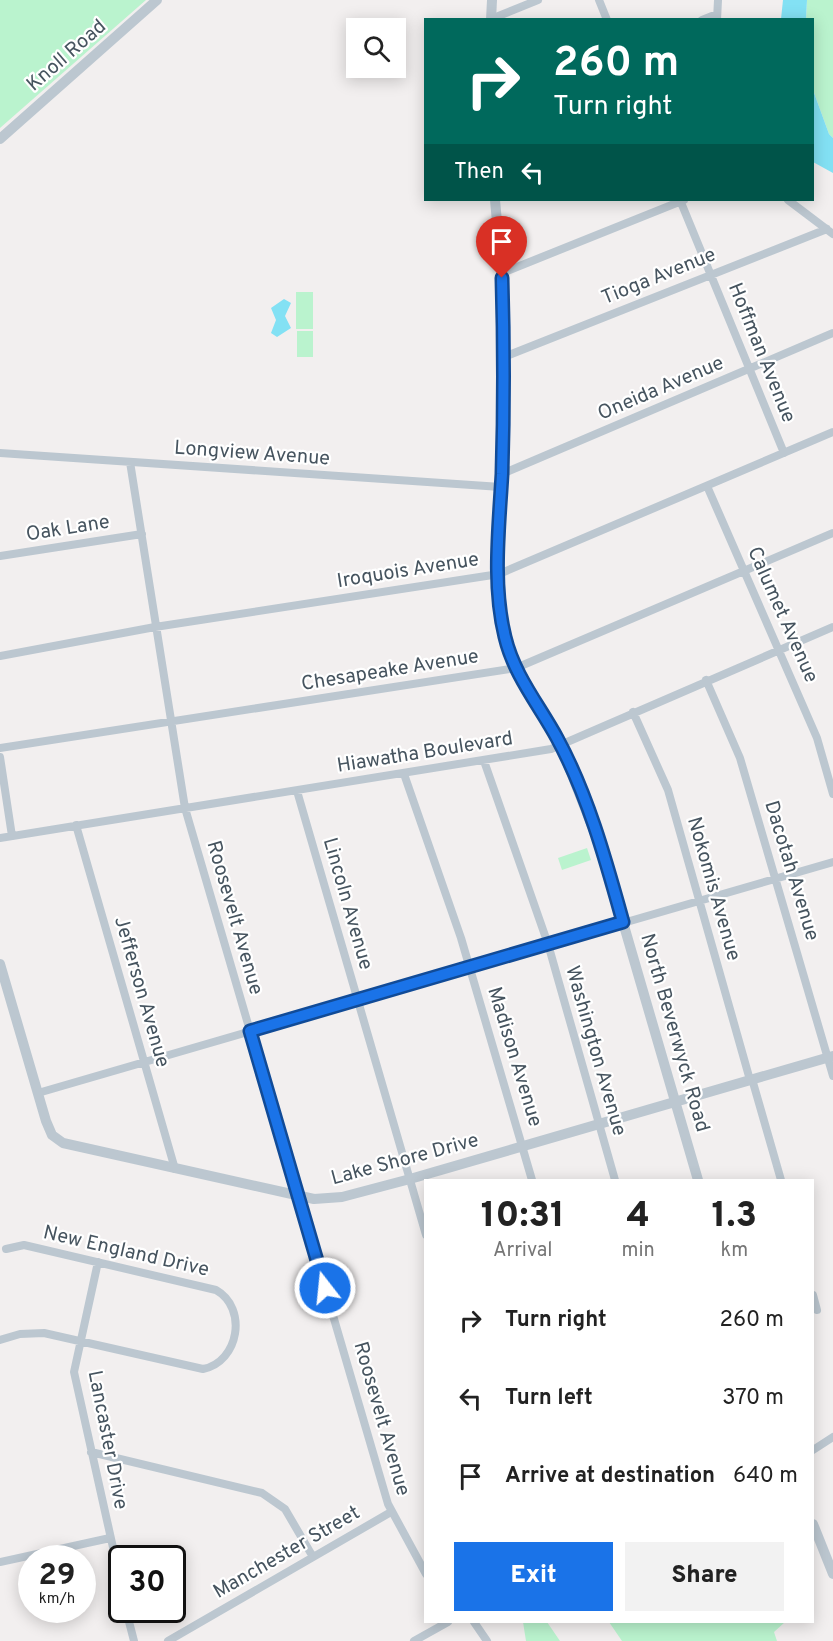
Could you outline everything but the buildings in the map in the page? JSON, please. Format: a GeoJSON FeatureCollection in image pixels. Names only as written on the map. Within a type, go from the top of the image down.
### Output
{"type":"FeatureCollection","features":[{"type":"Feature","properties":{"kind":"street","name":"Knoll Road"},"geometry":{"type":"LineString","coordinates":[[0,139],[157,0]]}},
{"type":"Feature","properties":{"kind":"street"},"geometry":{"type":"LineString","coordinates":[[491,18],[492,0]]}},
{"type":"Feature","properties":{"kind":"street"},"geometry":{"type":"LineString","coordinates":[[493,18],[538,0]]}},
{"type":"Feature","properties":{"kind":"street"},"geometry":{"type":"LineString","coordinates":[[599,0],[606,18]]}},
{"type":"Feature","properties":{"kind":"street"},"geometry":{"type":"LineString","coordinates":[[717,17],[718,0]]}},
{"type":"Feature","properties":{"kind":"street","name":"North Beverwyck Road"},"geometry":{"type":"LineString","coordinates":[[495,201],[502,273],[504,357],[499,574],[501,617],[516,668],[560,744],[586,807],[623,922],[698,1179]]}},
{"type":"Feature","properties":{"kind":"street"},"geometry":{"type":"LineString","coordinates":[[502,273],[680,201]]}},
{"type":"Feature","properties":{"kind":"street","name":"Hoffman Avenue"},"geometry":{"type":"LineString","coordinates":[[682,201],[710,275],[784,453]]}},
{"type":"Feature","properties":{"kind":"street"},"geometry":{"type":"LineString","coordinates":[[789,201],[830,231]]}},
{"type":"Feature","properties":{"kind":"street","name":"Tioga Avenue"},"geometry":{"type":"LineString","coordinates":[[504,357],[710,275],[830,231]]}},
{"type":"Feature","properties":{"kind":"street","name":"Oneida Avenue"},"geometry":{"type":"LineString","coordinates":[[502,474],[833,333]]}},
{"type":"Feature","properties":{"kind":"street","name":"Iroquois Avenue"},"geometry":{"type":"LineString","coordinates":[[0,656],[155,627],[499,574],[833,432]]}},
{"type":"Feature","properties":{"kind":"street","name":"Longview Avenue"},"geometry":{"type":"LineString","coordinates":[[0,453],[501,486]]}},
{"type":"Feature","properties":{"kind":"street","name":"Roosevelt Avenue"},"geometry":{"type":"LineString","coordinates":[[130,462],[185,808],[391,1512],[424,1570]]}},
{"type":"Feature","properties":{"kind":"street","name":"Calumet Avenue"},"geometry":{"type":"LineString","coordinates":[[708,486],[817,738],[833,794]]}},
{"type":"Feature","properties":{"kind":"street","name":"Chesapeake Avenue"},"geometry":{"type":"LineString","coordinates":[[0,748],[516,668],[833,533]]}},
{"type":"Feature","properties":{"kind":"street","name":"Oak Lane"},"geometry":{"type":"LineString","coordinates":[[0,556],[142,534]]}},
{"type":"Feature","properties":{"kind":"street","name":"Hiawatha Boulevard"},"geometry":{"type":"LineString","coordinates":[[0,837],[552,749],[706,680],[833,627]]}},
{"type":"Feature","properties":{"kind":"street","name":"Dacotah Avenue"},"geometry":{"type":"LineString","coordinates":[[706,680],[740,758],[830,1056],[833,1076]]}},
{"type":"Feature","properties":{"kind":"street","name":"Nokomis Avenue"},"geometry":{"type":"LineString","coordinates":[[633,712],[668,790],[781,1179]]}},
{"type":"Feature","properties":{"kind":"street"},"geometry":{"type":"LineString","coordinates":[[0,757],[12,836]]}},
{"type":"Feature","properties":{"kind":"street","name":"Washington Avenue"},"geometry":{"type":"LineString","coordinates":[[484,761],[548,944],[615,1179]]}},
{"type":"Feature","properties":{"kind":"street","name":"Madison Avenue"},"geometry":{"type":"LineString","coordinates":[[404,774],[470,967],[532,1179]]}},
{"type":"Feature","properties":{"kind":"street","name":"Lincoln Avenue"},"geometry":{"type":"LineString","coordinates":[[297,790],[424,1228]]}},
{"type":"Feature","properties":{"kind":"street","name":"Jefferson Avenue"},"geometry":{"type":"LineString","coordinates":[[76,825],[175,1169]]}},
{"type":"Feature","properties":{"kind":"street"},"geometry":{"type":"LineString","coordinates":[[38,1093],[833,862]]}},
{"type":"Feature","properties":{"kind":"street","name":"Lake Shore Drive"},"geometry":{"type":"LineString","coordinates":[[0,964],[38,1093],[52,1135],[59,1142],[300,1197],[329,1200],[410,1179],[830,1056]]}},
{"type":"Feature","properties":{"kind":"street","name":"New England Drive"},"geometry":{"type":"LineString","coordinates":[[0,1340],[37,1333],[203,1369],[217,1364],[227,1354],[236,1325],[233,1306],[216,1290],[24,1245],[6,1249]]}},
{"type":"Feature","properties":{"kind":"street","name":"Lancaster Drive"},"geometry":{"type":"LineString","coordinates":[[98,1263],[74,1371],[112,1545]]}},
{"type":"Feature","properties":{"kind":"street"},"geometry":{"type":"LineString","coordinates":[[814,1299],[817,1310]]}},
{"type":"Feature","properties":{"kind":"street"},"geometry":{"type":"LineString","coordinates":[[814,1449],[833,1437]]}},
{"type":"Feature","properties":{"kind":"street"},"geometry":{"type":"LineString","coordinates":[[91,1452],[262,1492],[285,1509],[313,1557]]}},
{"type":"Feature","properties":{"kind":"street","name":"Manchester Street"},"geometry":{"type":"LineString","coordinates":[[168,1641],[391,1512]]}},
{"type":"Feature","properties":{"kind":"street"},"geometry":{"type":"LineString","coordinates":[[814,1526],[833,1574]]}},
{"type":"Feature","properties":{"kind":"street"},"geometry":{"type":"LineString","coordinates":[[0,1562],[110,1538]]}},
{"type":"Feature","properties":{"kind":"street"},"geometry":{"type":"LineString","coordinates":[[129,1623],[134,1641]]}},
{"type":"Feature","properties":{"kind":"street"},"geometry":{"type":"LineString","coordinates":[[414,1641],[446,1623]]}},
{"type":"Feature","properties":{"kind":"street"},"geometry":{"type":"LineString","coordinates":[[475,1623],[487,1641]]}},
{"type":"Feature","properties":{"kind":"green space"},"geometry":{"type":"Polygon","coordinates":[[[0,0],[146,0],[0,128],[0,0]]]}},
{"type":"Feature","properties":{"kind":"green space"},"geometry":{"type":"Polygon","coordinates":[[[807,0],[833,0],[833,138],[829,134],[814,93],[814,18],[806,18],[807,0]]]}},
{"type":"Feature","properties":{"kind":"green space"},"geometry":{"type":"Polygon","coordinates":[[[296,292],[313,292],[313,329],[296,329],[296,292]]]}},
{"type":"Feature","properties":{"kind":"green space"},"geometry":{"type":"Polygon","coordinates":[[[297,331],[313,331],[313,357],[297,357],[297,331]]]}},
{"type":"Feature","properties":{"kind":"green space"},"geometry":{"type":"Polygon","coordinates":[[[587,848],[591,860],[562,870],[558,858],[587,848]]]}},
{"type":"Feature","properties":{"kind":"green space"},"geometry":{"type":"Polygon","coordinates":[[[523,1623],[548,1623],[560,1641],[526,1641],[523,1623]]]}},
{"type":"Feature","properties":{"kind":"green space"},"geometry":{"type":"Polygon","coordinates":[[[610,1623],[784,1623],[774,1632],[777,1641],[622,1641],[610,1623]]]}},
{"type":"Feature","properties":{"kind":"water"},"geometry":{"type":"Polygon","coordinates":[[[783,0],[807,0],[806,18],[781,18],[783,0]]]}},
{"type":"Feature","properties":{"kind":"water"},"geometry":{"type":"Polygon","coordinates":[[[814,93],[829,134],[833,138],[833,173],[814,163],[814,93]]]}},
{"type":"Feature","properties":{"kind":"water"},"geometry":{"type":"Polygon","coordinates":[[[284,299],[291,303],[285,316],[291,328],[277,337],[271,333],[276,320],[271,308],[284,299]]]}},
{"type":"Feature","properties":{"kind":"route"},"geometry":{"type":"LineString","coordinates":[[325,1288],[250,1031],[623,922],[602,851],[577,783],[557,738],[518,673],[510,654],[501,617],[499,574],[505,392],[502,278]]}}]}
